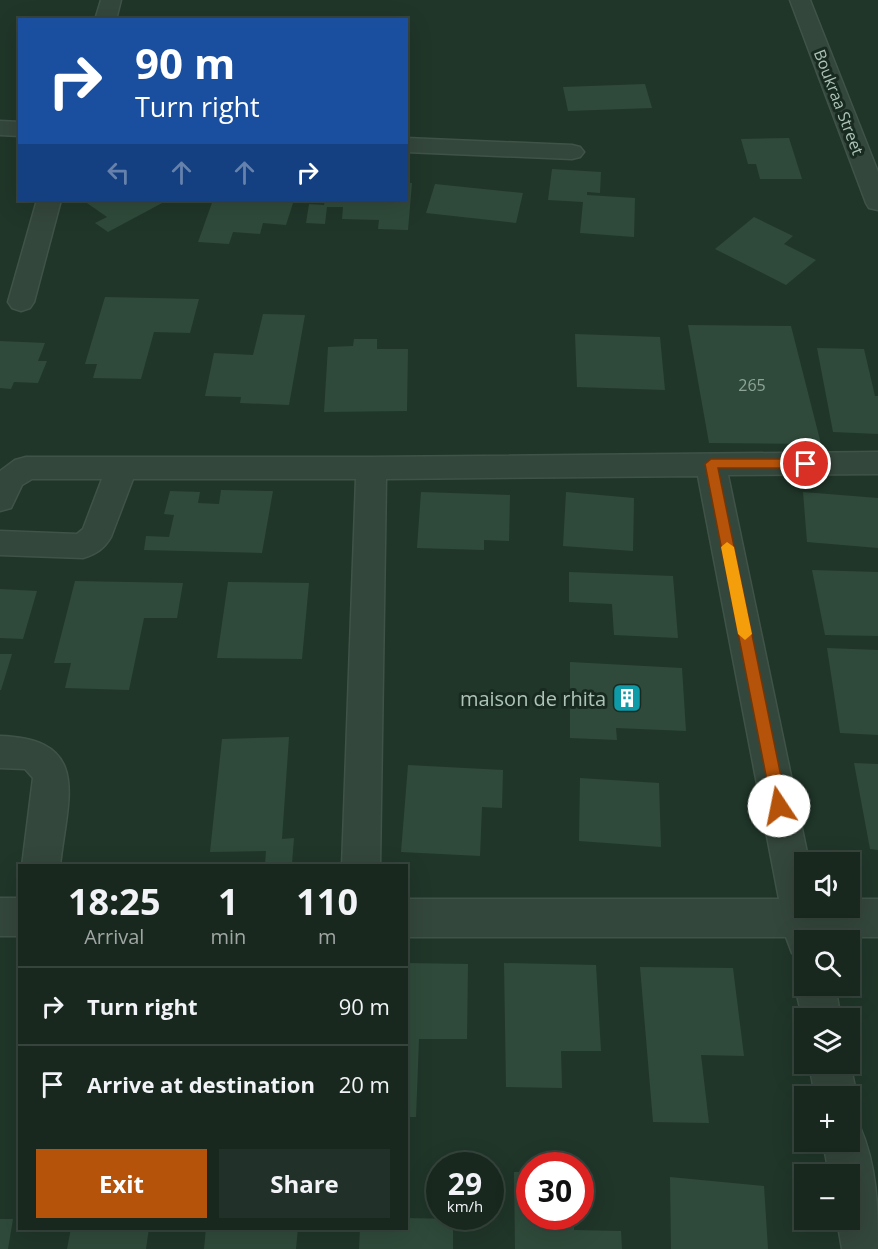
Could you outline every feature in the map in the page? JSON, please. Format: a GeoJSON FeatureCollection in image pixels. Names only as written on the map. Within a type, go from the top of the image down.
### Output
{"type":"FeatureCollection","features":[{"type":"Feature","properties":{"kind":"street"},"geometry":{"type":"LineString","coordinates":[[106,18],[111,0]]}},
{"type":"Feature","properties":{"kind":"street","name":"Boukraa Street"},"geometry":{"type":"LineString","coordinates":[[801,0],[878,203]]}},
{"type":"Feature","properties":{"kind":"street"},"geometry":{"type":"LineString","coordinates":[[0,128],[18,129]]}},
{"type":"Feature","properties":{"kind":"street"},"geometry":{"type":"LineString","coordinates":[[408,145],[572,152]]}},
{"type":"Feature","properties":{"kind":"street"},"geometry":{"type":"LineString","coordinates":[[21,302],[50,201]]}},
{"type":"Feature","properties":{"kind":"street"},"geometry":{"type":"LineString","coordinates":[[711,464],[804,930]]}},
{"type":"Feature","properties":{"kind":"street"},"geometry":{"type":"LineString","coordinates":[[0,500],[11,478],[26,468],[878,464]]}},
{"type":"Feature","properties":{"kind":"street"},"geometry":{"type":"LineString","coordinates":[[0,543],[83,546],[97,533],[122,467]]}},
{"type":"Feature","properties":{"kind":"street"},"geometry":{"type":"LineString","coordinates":[[362,864],[371,468]]}},
{"type":"Feature","properties":{"kind":"street"},"geometry":{"type":"LineString","coordinates":[[0,752],[36,757],[46,764],[51,777],[41,864]]}},
{"type":"Feature","properties":{"kind":"street"},"geometry":{"type":"LineString","coordinates":[[0,916],[18,917]]}},
{"type":"Feature","properties":{"kind":"street"},"geometry":{"type":"LineString","coordinates":[[408,918],[804,930],[878,918]]}},
{"type":"Feature","properties":{"kind":"street"},"geometry":{"type":"LineString","coordinates":[[846,1152],[865,1249]]}},
{"type":"Feature","properties":{"kind":"building"},"geometry":{"type":"Polygon","coordinates":[[[645,84],[652,108],[568,111],[563,87],[645,84]]]}},
{"type":"Feature","properties":{"kind":"building"},"geometry":{"type":"Polygon","coordinates":[[[789,138],[802,179],[760,179],[756,164],[748,164],[741,139],[789,138]]]}},
{"type":"Feature","properties":{"kind":"building"},"geometry":{"type":"Polygon","coordinates":[[[552,169],[601,172],[600,193],[587,192],[587,195],[635,198],[634,237],[580,233],[583,202],[548,200],[552,169]]]}},
{"type":"Feature","properties":{"kind":"building"},"geometry":{"type":"Polygon","coordinates":[[[408,183],[412,183],[408,230],[378,229],[379,220],[342,219],[343,207],[327,207],[325,224],[306,223],[309,204],[324,205],[325,201],[408,201],[408,183]]]}},
{"type":"Feature","properties":{"kind":"building"},"geometry":{"type":"Polygon","coordinates":[[[435,184],[523,193],[516,223],[426,213],[435,184]]]}},
{"type":"Feature","properties":{"kind":"building"},"geometry":{"type":"Polygon","coordinates":[[[84,201],[164,202],[108,232],[95,223],[107,217],[84,201]]]}},
{"type":"Feature","properties":{"kind":"building"},"geometry":{"type":"Polygon","coordinates":[[[213,201],[294,201],[286,225],[263,223],[260,234],[233,232],[229,244],[198,242],[213,201]]]}},
{"type":"Feature","properties":{"kind":"building"},"geometry":{"type":"Polygon","coordinates":[[[754,217],[793,236],[784,244],[816,260],[786,285],[715,249],[754,217]]]}},
{"type":"Feature","properties":{"kind":"building"},"geometry":{"type":"Polygon","coordinates":[[[105,297],[199,299],[190,333],[154,332],[141,379],[93,378],[97,364],[85,364],[105,297]]]}},
{"type":"Feature","properties":{"kind":"building"},"geometry":{"type":"Polygon","coordinates":[[[263,314],[305,315],[289,405],[240,403],[241,397],[205,396],[214,353],[253,355],[263,314]]]}},
{"type":"Feature","properties":{"kind":"building"},"geometry":{"type":"Polygon","coordinates":[[[688,325],[791,326],[821,444],[709,443],[688,325]]]}},
{"type":"Feature","properties":{"kind":"building"},"geometry":{"type":"Polygon","coordinates":[[[575,334],[660,337],[665,390],[577,387],[575,334]]]}},
{"type":"Feature","properties":{"kind":"building"},"geometry":{"type":"Polygon","coordinates":[[[354,339],[377,339],[377,349],[408,349],[407,411],[324,412],[328,347],[353,346],[354,339]]]}},
{"type":"Feature","properties":{"kind":"building"},"geometry":{"type":"Polygon","coordinates":[[[0,341],[45,343],[38,361],[47,361],[38,383],[14,382],[11,389],[0,388],[0,341]]]}},
{"type":"Feature","properties":{"kind":"building"},"geometry":{"type":"Polygon","coordinates":[[[817,348],[864,349],[875,396],[878,396],[878,434],[833,432],[817,348]]]}},
{"type":"Feature","properties":{"kind":"building"},"geometry":{"type":"Polygon","coordinates":[[[221,490],[273,491],[262,553],[144,550],[146,536],[169,537],[174,515],[164,514],[170,491],[200,492],[198,503],[219,504],[221,490]]]}},
{"type":"Feature","properties":{"kind":"building"},"geometry":{"type":"Polygon","coordinates":[[[421,492],[510,495],[509,541],[484,540],[484,550],[417,548],[421,492]]]}},
{"type":"Feature","properties":{"kind":"building"},"geometry":{"type":"Polygon","coordinates":[[[566,492],[634,498],[633,551],[563,546],[566,492]]]}},
{"type":"Feature","properties":{"kind":"building"},"geometry":{"type":"Polygon","coordinates":[[[803,492],[878,498],[878,548],[807,542],[803,492]]]}},
{"type":"Feature","properties":{"kind":"building"},"geometry":{"type":"Polygon","coordinates":[[[812,570],[878,572],[878,636],[825,635],[812,570]]]}},
{"type":"Feature","properties":{"kind":"building"},"geometry":{"type":"Polygon","coordinates":[[[569,572],[673,576],[678,638],[614,635],[612,604],[569,602],[569,572]]]}},
{"type":"Feature","properties":{"kind":"building"},"geometry":{"type":"Polygon","coordinates":[[[75,581],[183,583],[177,618],[144,618],[129,690],[65,688],[71,663],[54,663],[75,581]]]}},
{"type":"Feature","properties":{"kind":"building"},"geometry":{"type":"Polygon","coordinates":[[[228,582],[309,583],[302,659],[217,658],[228,582]]]}},
{"type":"Feature","properties":{"kind":"building"},"geometry":{"type":"Polygon","coordinates":[[[0,589],[37,591],[23,639],[0,638],[0,589]]]}},
{"type":"Feature","properties":{"kind":"building"},"geometry":{"type":"Polygon","coordinates":[[[827,648],[878,650],[878,735],[840,733],[827,648]]]}},
{"type":"Feature","properties":{"kind":"building"},"geometry":{"type":"Polygon","coordinates":[[[0,654],[12,654],[1,690],[0,690],[0,654]]]}},
{"type":"Feature","properties":{"kind":"building","name":"maison de rhita"},"geometry":{"type":"Polygon","coordinates":[[[570,662],[682,668],[686,731],[616,728],[617,740],[570,738],[570,662]]]}},
{"type":"Feature","properties":{"kind":"building"},"geometry":{"type":"Polygon","coordinates":[[[289,737],[282,839],[294,838],[292,864],[265,864],[266,851],[210,852],[222,739],[289,737]]]}},
{"type":"Feature","properties":{"kind":"building"},"geometry":{"type":"Polygon","coordinates":[[[854,763],[878,764],[878,850],[870,849],[854,763]]]}},
{"type":"Feature","properties":{"kind":"building"},"geometry":{"type":"Polygon","coordinates":[[[408,765],[503,770],[502,808],[482,807],[480,856],[401,852],[408,765]]]}},
{"type":"Feature","properties":{"kind":"building"},"geometry":{"type":"Polygon","coordinates":[[[580,778],[659,783],[661,847],[579,841],[580,778]]]}},
{"type":"Feature","properties":{"kind":"building"},"geometry":{"type":"Polygon","coordinates":[[[408,963],[468,964],[467,1039],[419,1039],[416,1117],[408,1117],[408,963]]]}},
{"type":"Feature","properties":{"kind":"building"},"geometry":{"type":"Polygon","coordinates":[[[504,963],[596,965],[601,1051],[561,1051],[562,1088],[506,1087],[504,963]]]}},
{"type":"Feature","properties":{"kind":"building"},"geometry":{"type":"Polygon","coordinates":[[[640,967],[733,968],[744,1056],[701,1055],[709,1123],[653,1122],[640,967]]]}},
{"type":"Feature","properties":{"kind":"building"},"geometry":{"type":"Polygon","coordinates":[[[514,1172],[516,1172],[516,1230],[621,1231],[622,1249],[515,1249],[514,1172]]]}},
{"type":"Feature","properties":{"kind":"building"},"geometry":{"type":"Polygon","coordinates":[[[670,1177],[764,1186],[768,1249],[671,1249],[670,1177]]]}},
{"type":"Feature","properties":{"kind":"building"},"geometry":{"type":"Polygon","coordinates":[[[408,1218],[426,1218],[426,1230],[453,1230],[453,1249],[359,1249],[360,1230],[408,1230],[408,1218]]]}},
{"type":"Feature","properties":{"kind":"building"},"geometry":{"type":"Polygon","coordinates":[[[0,1219],[13,1219],[8,1249],[0,1249],[0,1219]]]}},
{"type":"Feature","properties":{"kind":"building"},"geometry":{"type":"Polygon","coordinates":[[[71,1230],[149,1230],[146,1249],[67,1249],[71,1230]]]}},
{"type":"Feature","properties":{"kind":"building"},"geometry":{"type":"Polygon","coordinates":[[[206,1230],[298,1230],[296,1249],[204,1249],[206,1230]]]}},
{"type":"Feature","properties":{"kind":"slow traffic"},"geometry":{"type":"LineString","coordinates":[[727,547],[745,634]]}},
{"type":"Feature","properties":{"kind":"place","name":"maison de rhita"},"geometry":{"type":"Point","coordinates":[627,698]}},
{"type":"Feature","properties":{"kind":"route"},"geometry":{"type":"LineString","coordinates":[[779,806],[711,464],[806,464]]}}]}
